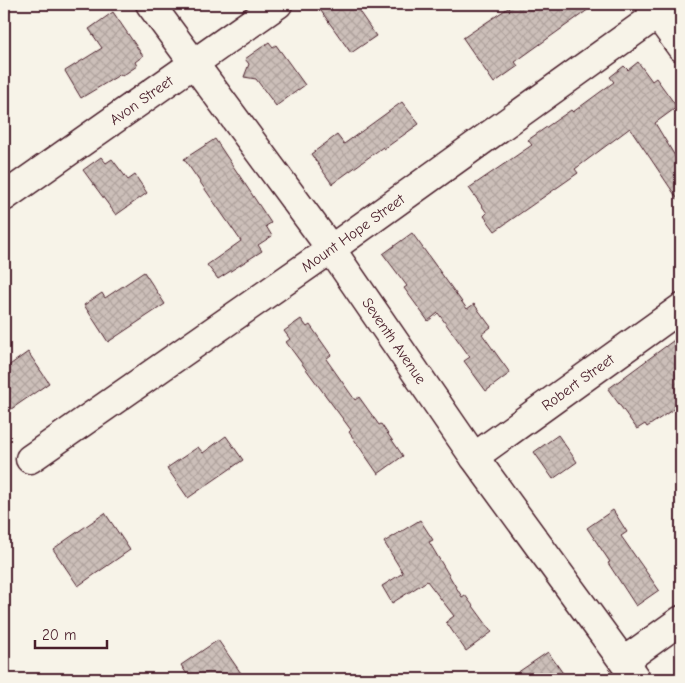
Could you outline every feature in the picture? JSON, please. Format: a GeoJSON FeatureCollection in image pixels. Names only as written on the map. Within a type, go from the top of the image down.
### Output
{"type":"FeatureCollection","features":[{"type":"Feature","properties":{"kind":"street","name":"Seventh Avenue"},"geometry":{"type":"LineString","coordinates":[[150,4],[331,248],[474,457],[630,670]]}},
{"type":"Feature","properties":{"kind":"street","name":"Avon Street"},"geometry":{"type":"LineString","coordinates":[[4,197],[278,4]]}},
{"type":"Feature","properties":{"kind":"street"},"geometry":{"type":"LineString","coordinates":[[660,7],[681,47]]}},
{"type":"Feature","properties":{"kind":"street","name":"Mount Hope Street"},"geometry":{"type":"LineString","coordinates":[[30,459],[331,248],[660,7]]}},
{"type":"Feature","properties":{"kind":"street","name":"Robert Street"},"geometry":{"type":"LineString","coordinates":[[474,457],[681,308]]}},
{"type":"Feature","properties":{"kind":"street"},"geometry":{"type":"LineString","coordinates":[[630,670],[681,620]]}},
{"type":"Feature","properties":{"kind":"building"},"geometry":{"type":"Polygon","coordinates":[[[316,4],[354,4],[376,36],[351,53],[316,4]]]}},
{"type":"Feature","properties":{"kind":"building"},"geometry":{"type":"Polygon","coordinates":[[[514,4],[596,4],[515,62],[518,66],[494,83],[463,38],[514,4]]]}},
{"type":"Feature","properties":{"kind":"building"},"geometry":{"type":"Polygon","coordinates":[[[113,12],[143,56],[135,62],[137,66],[81,98],[65,71],[102,48],[89,29],[113,12]]]}},
{"type":"Feature","properties":{"kind":"building"},"geometry":{"type":"Polygon","coordinates":[[[269,42],[273,47],[276,45],[305,85],[276,106],[256,79],[244,77],[249,64],[245,59],[269,42]]]}},
{"type":"Feature","properties":{"kind":"building"},"geometry":{"type":"Polygon","coordinates":[[[638,62],[652,81],[656,78],[677,107],[655,123],[681,166],[681,204],[630,128],[575,169],[578,173],[495,231],[484,216],[487,213],[469,188],[532,145],[528,140],[571,110],[573,112],[614,82],[610,77],[624,66],[628,70],[638,62]]]}},
{"type":"Feature","properties":{"kind":"building"},"geometry":{"type":"Polygon","coordinates":[[[402,102],[419,124],[384,149],[383,147],[332,184],[311,154],[337,135],[344,144],[402,102]]]}},
{"type":"Feature","properties":{"kind":"building"},"geometry":{"type":"Polygon","coordinates":[[[215,139],[271,223],[266,226],[272,236],[258,245],[262,251],[218,279],[207,265],[241,241],[184,159],[215,139]]]}},
{"type":"Feature","properties":{"kind":"building"},"geometry":{"type":"Polygon","coordinates":[[[101,157],[106,163],[112,159],[128,180],[135,175],[147,193],[116,215],[83,170],[101,157]]]}},
{"type":"Feature","properties":{"kind":"building"},"geometry":{"type":"Polygon","coordinates":[[[412,233],[467,309],[474,304],[491,327],[482,334],[510,373],[486,391],[464,361],[470,357],[438,313],[428,321],[404,288],[407,286],[383,254],[412,233]]]}},
{"type":"Feature","properties":{"kind":"building"},"geometry":{"type":"Polygon","coordinates":[[[144,272],[165,304],[108,342],[84,305],[102,293],[105,298],[144,272]]]}},
{"type":"Feature","properties":{"kind":"building"},"geometry":{"type":"Polygon","coordinates":[[[301,319],[307,327],[310,325],[331,355],[326,359],[355,400],[359,397],[403,456],[378,474],[349,432],[351,430],[286,342],[290,339],[284,331],[301,319]]]}},
{"type":"Feature","properties":{"kind":"building"},"geometry":{"type":"Polygon","coordinates":[[[681,335],[681,404],[647,427],[645,424],[637,429],[608,389],[681,335]]]}},
{"type":"Feature","properties":{"kind":"building"},"geometry":{"type":"Polygon","coordinates":[[[28,352],[49,383],[4,414],[4,369],[28,352]]]}},
{"type":"Feature","properties":{"kind":"building"},"geometry":{"type":"Polygon","coordinates":[[[558,435],[577,462],[553,479],[534,452],[558,435]]]}},
{"type":"Feature","properties":{"kind":"building"},"geometry":{"type":"Polygon","coordinates":[[[226,436],[243,460],[188,498],[167,468],[198,447],[203,453],[226,436]]]}},
{"type":"Feature","properties":{"kind":"building"},"geometry":{"type":"Polygon","coordinates":[[[613,510],[627,532],[621,536],[659,590],[636,606],[587,528],[613,510]]]}},
{"type":"Feature","properties":{"kind":"building"},"geometry":{"type":"Polygon","coordinates":[[[105,513],[130,550],[78,586],[53,549],[105,513]]]}},
{"type":"Feature","properties":{"kind":"building"},"geometry":{"type":"Polygon","coordinates":[[[420,520],[433,540],[429,542],[462,597],[465,595],[492,632],[466,651],[446,622],[454,616],[427,581],[392,603],[382,586],[403,573],[384,542],[420,520]]]}},
{"type":"Feature","properties":{"kind":"building"},"geometry":{"type":"Polygon","coordinates":[[[218,640],[245,679],[190,679],[181,665],[218,640]]]}},
{"type":"Feature","properties":{"kind":"building"},"geometry":{"type":"Polygon","coordinates":[[[548,652],[567,679],[508,679],[548,652]]]}}]}
